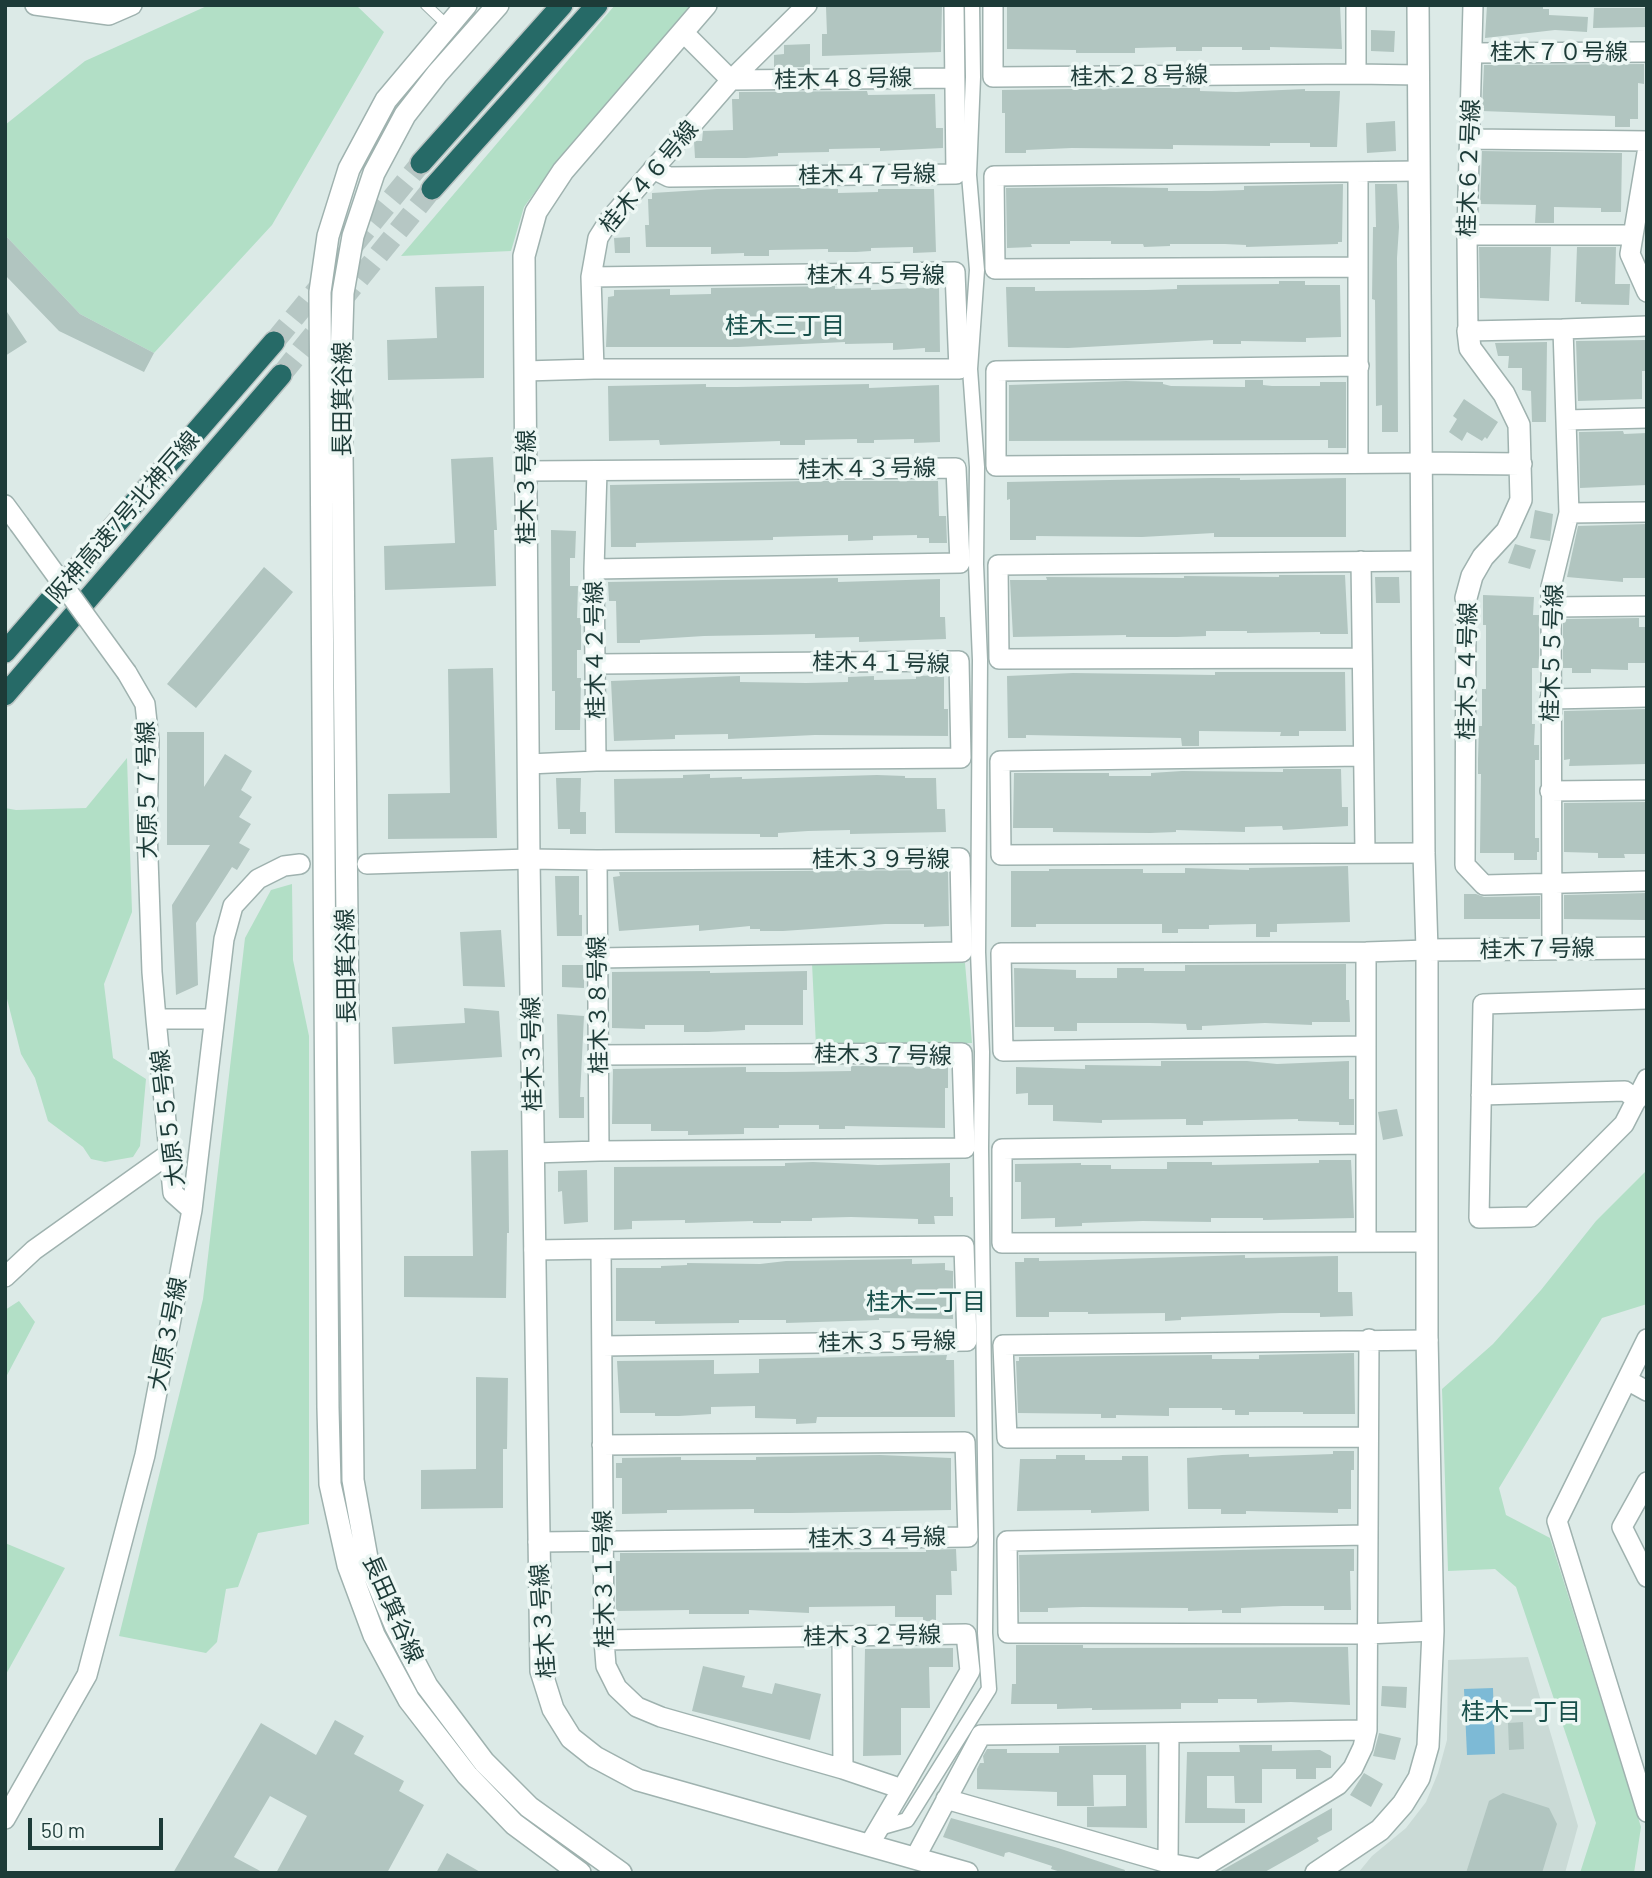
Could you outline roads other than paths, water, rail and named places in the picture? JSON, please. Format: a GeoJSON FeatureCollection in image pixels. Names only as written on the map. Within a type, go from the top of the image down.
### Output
{"type":"FeatureCollection","features":[{"type":"Feature","properties":{"kind":"highway"},"geometry":{"type":"LineString","coordinates":[[421,163],[562,5]]}},
{"type":"Feature","properties":{"kind":"highway"},"geometry":{"type":"LineString","coordinates":[[432,189],[597,5]]}},
{"type":"Feature","properties":{"kind":"highway","name":"阪神高速7号北神戸線"},"geometry":{"type":"LineString","coordinates":[[5,652],[274,342]]}},
{"type":"Feature","properties":{"kind":"highway","name":"阪神高速7号北神戸線"},"geometry":{"type":"LineString","coordinates":[[5,695],[281,375]]}},
{"type":"Feature","properties":{"kind":"street"},"geometry":{"type":"LineString","coordinates":[[35,5],[109,15],[132,5]]}},
{"type":"Feature","properties":{"kind":"street","name":"長田箕谷線"},"geometry":{"type":"LineString","coordinates":[[466,5],[386,100],[349,169],[328,236],[320,292],[330,1484],[348,1565],[374,1635],[409,1700],[467,1775],[514,1824],[580,1873]]}},
{"type":"Feature","properties":{"kind":"street","name":"長田箕谷線"},"geometry":{"type":"LineString","coordinates":[[498,5],[405,115],[374,173],[353,236],[343,293],[341,373],[353,1480],[367,1558],[395,1625],[427,1686],[484,1762],[529,1807],[621,1873]]}},
{"type":"Feature","properties":{"kind":"street","name":"桂木３号線"},"geometry":{"type":"LineString","coordinates":[[706,5],[563,171],[536,212],[524,256],[529,859],[541,1671],[553,1709],[571,1738],[595,1757],[638,1780],[874,1837],[915,1858],[967,1873]]}},
{"type":"Feature","properties":{"kind":"street"},"geometry":{"type":"LineString","coordinates":[[683,32],[732,80],[807,5]]}},
{"type":"Feature","properties":{"kind":"street","name":"桂木４７号線"},"geometry":{"type":"LineString","coordinates":[[653,169],[669,177],[956,174],[954,5]]}},
{"type":"Feature","properties":{"kind":"street"},"geometry":{"type":"LineString","coordinates":[[874,1837],[907,1820],[989,1689],[985,1633],[982,1052],[978,952],[980,660],[976,564],[977,467],[970,369],[978,270],[969,175],[973,78],[972,5]]}},
{"type":"Feature","properties":{"kind":"street","name":"桂木２８号線"},"geometry":{"type":"LineString","coordinates":[[993,5],[993,77],[1356,74]]}},
{"type":"Feature","properties":{"kind":"street"},"geometry":{"type":"LineString","coordinates":[[1356,5],[1356,74],[1419,75]]}},
{"type":"Feature","properties":{"kind":"street"},"geometry":{"type":"LineString","coordinates":[[1316,1873],[1380,1830],[1403,1804],[1419,1778],[1427,1746],[1433,1631],[1427,1340],[1427,950],[1418,5]]}},
{"type":"Feature","properties":{"kind":"street","name":"桂木６２号線"},"geometry":{"type":"LineString","coordinates":[[1468,331],[1467,235],[1473,5]]}},
{"type":"Feature","properties":{"kind":"street","name":"桂木７０号線"},"geometry":{"type":"LineString","coordinates":[[1472,53],[1647,52]]}},
{"type":"Feature","properties":{"kind":"street","name":"桂木４８号線"},"geometry":{"type":"LineString","coordinates":[[732,80],[954,78]]}},
{"type":"Feature","properties":{"kind":"street","name":"桂木４６号線"},"geometry":{"type":"LineString","coordinates":[[594,369],[591,277],[598,238],[653,169],[732,80]]}},
{"type":"Feature","properties":{"kind":"street"},"geometry":{"type":"LineString","coordinates":[[1470,139],[1647,141]]}},
{"type":"Feature","properties":{"kind":"street"},"geometry":{"type":"LineString","coordinates":[[1647,153],[1630,254],[1647,292]]}},
{"type":"Feature","properties":{"kind":"street"},"geometry":{"type":"LineString","coordinates":[[1357,267],[995,269],[994,176],[1419,171]]}},
{"type":"Feature","properties":{"kind":"street"},"geometry":{"type":"LineString","coordinates":[[1358,173],[1358,463]]}},
{"type":"Feature","properties":{"kind":"street"},"geometry":{"type":"LineString","coordinates":[[1467,235],[1633,235]]}},
{"type":"Feature","properties":{"kind":"street","name":"桂木４５号線"},"geometry":{"type":"LineString","coordinates":[[591,277],[955,272],[959,369],[594,369]]}},
{"type":"Feature","properties":{"kind":"street"},"geometry":{"type":"LineString","coordinates":[[1468,331],[1647,326]]}},
{"type":"Feature","properties":{"kind":"street","name":"桂木５５号線"},"geometry":{"type":"LineString","coordinates":[[1552,948],[1551,607],[1552,587],[1569,513],[1563,328]]}},
{"type":"Feature","properties":{"kind":"street","name":"桂木５４号線"},"geometry":{"type":"LineString","coordinates":[[1468,331],[1469,348],[1504,394],[1519,425],[1521,500],[1507,531],[1483,557],[1472,576],[1466,598],[1465,865],[1483,885],[1647,881]]}},
{"type":"Feature","properties":{"kind":"street"},"geometry":{"type":"LineString","coordinates":[[1359,366],[996,371],[996,466],[1521,464]]}},
{"type":"Feature","properties":{"kind":"street"},"geometry":{"type":"LineString","coordinates":[[525,371],[594,369]]}},
{"type":"Feature","properties":{"kind":"street"},"geometry":{"type":"LineString","coordinates":[[1566,420],[1647,418]]}},
{"type":"Feature","properties":{"kind":"street","name":"桂木４３号線"},"geometry":{"type":"LineString","coordinates":[[526,471],[956,468],[960,563],[594,569]]}},
{"type":"Feature","properties":{"kind":"street","name":"桂木４２号線"},"geometry":{"type":"LineString","coordinates":[[596,761],[594,569],[597,471]]}},
{"type":"Feature","properties":{"kind":"street","name":"大原５７号線"},"geometry":{"type":"LineString","coordinates":[[5,505],[127,673],[145,704],[149,741],[147,829],[156,1020]]}},
{"type":"Feature","properties":{"kind":"street"},"geometry":{"type":"LineString","coordinates":[[1569,513],[1647,512]]}},
{"type":"Feature","properties":{"kind":"street"},"geometry":{"type":"LineString","coordinates":[[1361,561],[1364,852]]}},
{"type":"Feature","properties":{"kind":"street"},"geometry":{"type":"LineString","coordinates":[[1362,658],[999,659],[998,565],[1422,561]]}},
{"type":"Feature","properties":{"kind":"street"},"geometry":{"type":"LineString","coordinates":[[1551,607],[1647,606]]}},
{"type":"Feature","properties":{"kind":"street","name":"桂木４１号線"},"geometry":{"type":"LineString","coordinates":[[595,664],[959,661],[961,758],[596,761]]}},
{"type":"Feature","properties":{"kind":"street"},"geometry":{"type":"LineString","coordinates":[[1550,699],[1647,697]]}},
{"type":"Feature","properties":{"kind":"street"},"geometry":{"type":"LineString","coordinates":[[1363,756],[1000,761],[1001,855],[1424,853]]}},
{"type":"Feature","properties":{"kind":"street"},"geometry":{"type":"LineString","coordinates":[[528,764],[596,761]]}},
{"type":"Feature","properties":{"kind":"street"},"geometry":{"type":"LineString","coordinates":[[1550,791],[1647,790]]}},
{"type":"Feature","properties":{"kind":"street","name":"桂木３９号線"},"geometry":{"type":"LineString","coordinates":[[597,860],[960,858],[962,952],[598,958]]}},
{"type":"Feature","properties":{"kind":"street"},"geometry":{"type":"LineString","coordinates":[[367,864],[529,859],[597,860]]}},
{"type":"Feature","properties":{"kind":"street","name":"桂木３８号線"},"geometry":{"type":"LineString","coordinates":[[597,860],[600,1151]]}},
{"type":"Feature","properties":{"kind":"street","name":"大原３号線"},"geometry":{"type":"LineString","coordinates":[[5,1819],[87,1675],[145,1455],[192,1210],[224,939],[233,906],[258,879],[284,866],[300,864]]}},
{"type":"Feature","properties":{"kind":"street","name":"桂木７号線"},"geometry":{"type":"LineString","coordinates":[[1427,950],[1647,948]]}},
{"type":"Feature","properties":{"kind":"street"},"geometry":{"type":"LineString","coordinates":[[1366,1046],[1003,1051],[1001,953],[1427,950]]}},
{"type":"Feature","properties":{"kind":"street"},"geometry":{"type":"LineString","coordinates":[[1366,952],[1366,1242]]}},
{"type":"Feature","properties":{"kind":"street"},"geometry":{"type":"LineString","coordinates":[[1647,999],[1483,1004],[1479,1219],[1531,1217],[1624,1124],[1647,1079]]}},
{"type":"Feature","properties":{"kind":"street"},"geometry":{"type":"LineString","coordinates":[[156,1020],[214,1019]]}},
{"type":"Feature","properties":{"kind":"street","name":"大原５５号線"},"geometry":{"type":"LineString","coordinates":[[156,1020],[173,1193],[192,1210]]}},
{"type":"Feature","properties":{"kind":"street","name":"桂木３７号線"},"geometry":{"type":"LineString","coordinates":[[598,1055],[962,1053],[965,1148],[600,1151]]}},
{"type":"Feature","properties":{"kind":"street"},"geometry":{"type":"LineString","coordinates":[[1481,1095],[1625,1091],[1637,1100]]}},
{"type":"Feature","properties":{"kind":"street"},"geometry":{"type":"LineString","coordinates":[[1366,1144],[1002,1149],[1002,1243],[1427,1242]]}},
{"type":"Feature","properties":{"kind":"street"},"geometry":{"type":"LineString","coordinates":[[533,1153],[600,1151]]}},
{"type":"Feature","properties":{"kind":"street"},"geometry":{"type":"LineString","coordinates":[[5,1277],[34,1250],[170,1153]]}},
{"type":"Feature","properties":{"kind":"street","name":"桂木３５号線"},"geometry":{"type":"LineString","coordinates":[[601,1249],[964,1246],[967,1341],[601,1346]]}},
{"type":"Feature","properties":{"kind":"street"},"geometry":{"type":"LineString","coordinates":[[534,1250],[601,1249]]}},
{"type":"Feature","properties":{"kind":"street","name":"桂木３１号線"},"geometry":{"type":"LineString","coordinates":[[601,1249],[604,1640],[606,1666],[617,1688],[637,1707],[661,1717],[843,1769],[902,1789]]}},
{"type":"Feature","properties":{"kind":"street"},"geometry":{"type":"LineString","coordinates":[[947,1799],[1168,1863],[1200,1869],[1338,1785],[1353,1768],[1363,1747],[1367,1730],[1369,1339]]}},
{"type":"Feature","properties":{"kind":"street"},"geometry":{"type":"LineString","coordinates":[[1647,1339],[1557,1521],[1647,1812]]}},
{"type":"Feature","properties":{"kind":"street"},"geometry":{"type":"LineString","coordinates":[[1368,1437],[1007,1438],[1003,1345],[1427,1340]]}},
{"type":"Feature","properties":{"kind":"street"},"geometry":{"type":"LineString","coordinates":[[1627,1380],[1647,1391]]}},
{"type":"Feature","properties":{"kind":"street","name":"桂木３４号線"},"geometry":{"type":"LineString","coordinates":[[538,1542],[968,1537],[965,1442],[602,1445]]}},
{"type":"Feature","properties":{"kind":"street"},"geometry":{"type":"LineString","coordinates":[[1647,1482],[1622,1527],[1647,1577]]}},
{"type":"Feature","properties":{"kind":"street"},"geometry":{"type":"LineString","coordinates":[[1368,1535],[1007,1541],[1008,1633],[1367,1634],[1433,1631]]}},
{"type":"Feature","properties":{"kind":"street","name":"桂木３２号線"},"geometry":{"type":"LineString","coordinates":[[604,1640],[966,1634],[970,1671],[902,1789]]}},
{"type":"Feature","properties":{"kind":"street"},"geometry":{"type":"LineString","coordinates":[[842,1636],[843,1769]]}},
{"type":"Feature","properties":{"kind":"street"},"geometry":{"type":"LineString","coordinates":[[915,1858],[981,1735],[1367,1730]]}},
{"type":"Feature","properties":{"kind":"street"},"geometry":{"type":"LineString","coordinates":[[1168,1863],[1169,1733]]}},
{"type":"Feature","properties":{"kind":"street"},"geometry":{"type":"LineString","coordinates":[[874,1837],[902,1789]]}},
{"type":"Feature","properties":{"kind":"street"},"geometry":{"type":"LineString","coordinates":[[907,1820],[925,1839]]}},
{"type":"Feature","properties":{"kind":"lane"},"geometry":{"type":"LineString","coordinates":[[426,5],[447,26]]}},
{"type":"Feature","properties":{"kind":"water"},"geometry":{"type":"Polygon","coordinates":[[[1493,1688],[1495,1754],[1467,1755],[1464,1689],[1493,1688]]]}},
{"type":"Feature","properties":{"kind":"tunnel"},"geometry":{"type":"LineString","coordinates":[[274,342],[421,163]]}},
{"type":"Feature","properties":{"kind":"tunnel"},"geometry":{"type":"LineString","coordinates":[[281,375],[432,189]]}},
{"type":"Feature","properties":{"kind":"district","name":"桂木三丁目"},"geometry":{"type":"Point","coordinates":[785,326]}},
{"type":"Feature","properties":{"kind":"district","name":"桂木二丁目"},"geometry":{"type":"Point","coordinates":[926,1302]}},
{"type":"Feature","properties":{"kind":"district","name":"桂木一丁目"},"geometry":{"type":"Point","coordinates":[1521,1712]}}]}
